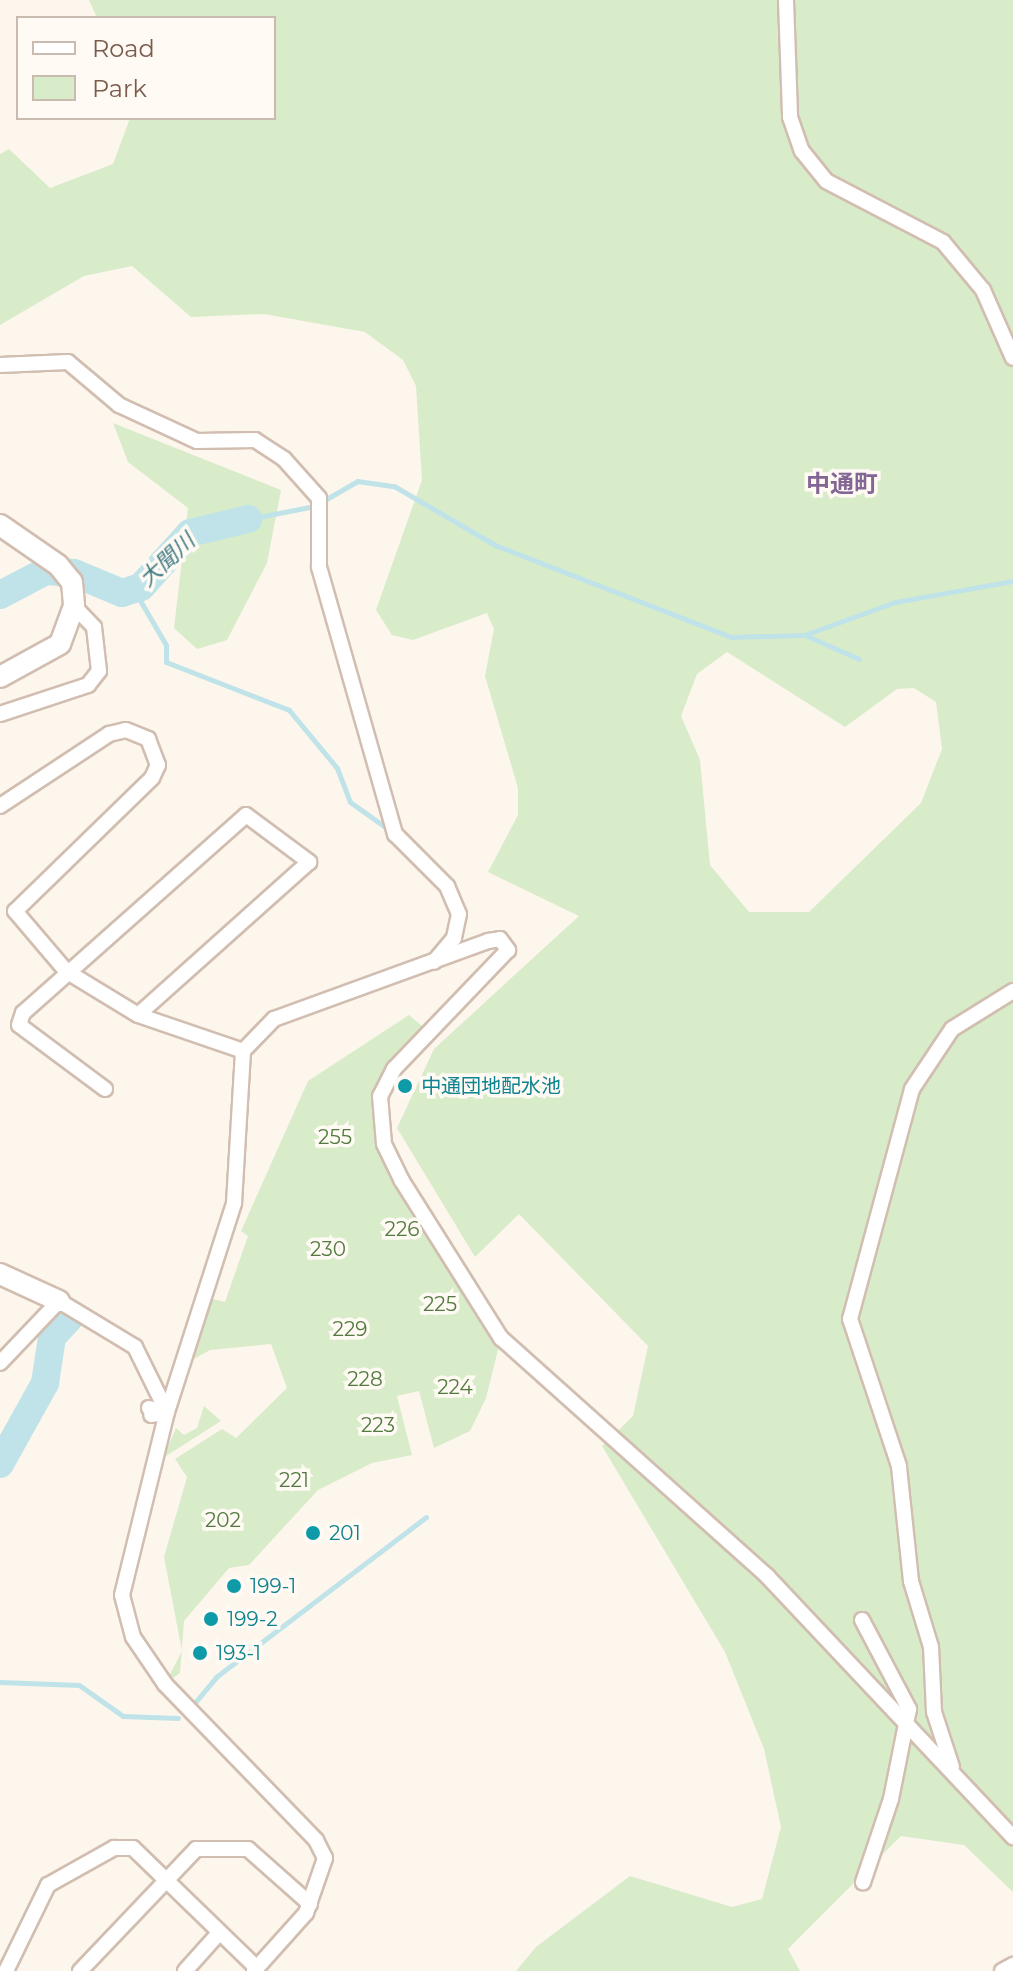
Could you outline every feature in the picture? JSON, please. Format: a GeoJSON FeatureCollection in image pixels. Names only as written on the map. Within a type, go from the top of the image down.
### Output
{"type":"FeatureCollection","features":[{"type":"Feature","properties":{"kind":"street"},"geometry":{"type":"LineString","coordinates":[[786,0],[790,117],[802,151],[826,181],[943,242],[983,290],[1013,358]]}},
{"type":"Feature","properties":{"kind":"street"},"geometry":{"type":"LineString","coordinates":[[0,365],[68,362],[119,405],[197,441],[255,440],[284,459],[319,498],[319,567],[395,834],[447,886],[459,914],[454,938],[434,962]]}},
{"type":"Feature","properties":{"kind":"street"},"geometry":{"type":"LineString","coordinates":[[0,525],[58,565],[72,582],[74,606],[60,644],[0,677]]}},
{"type":"Feature","properties":{"kind":"street"},"geometry":{"type":"LineString","coordinates":[[0,714],[88,685],[99,671],[94,627],[74,606]]}},
{"type":"Feature","properties":{"kind":"street"},"geometry":{"type":"LineString","coordinates":[[0,806],[109,734],[126,730],[153,745],[158,765],[152,778],[15,911],[66,971],[138,1015],[243,1051]]}},
{"type":"Feature","properties":{"kind":"street"},"geometry":{"type":"LineString","coordinates":[[105,1089],[19,1025],[66,971],[246,815],[309,862],[138,1015]]}},
{"type":"Feature","properties":{"kind":"street"},"geometry":{"type":"LineString","coordinates":[[6,1971],[48,1885],[114,1848],[133,1848],[256,1970],[310,1904],[325,1858],[316,1840],[165,1684],[133,1637],[118,1606],[158,1461],[176,1379],[187,1360],[194,1310],[234,1203],[243,1051],[274,1019],[488,941],[507,943],[499,962],[394,1069],[380,1096],[384,1144],[438,1240],[518,1356],[727,1538],[954,1771],[1013,1837]]}},
{"type":"Feature","properties":{"kind":"street"},"geometry":{"type":"LineString","coordinates":[[954,1771],[934,1712],[931,1647],[911,1581],[899,1466],[850,1319],[896,1128],[912,1089],[952,1029],[1013,991]]}},
{"type":"Feature","properties":{"kind":"street"},"geometry":{"type":"LineString","coordinates":[[0,1274],[59,1301],[135,1347],[152,1376],[167,1412]]}},
{"type":"Feature","properties":{"kind":"street"},"geometry":{"type":"LineString","coordinates":[[3,1355],[59,1301]]}},
{"type":"Feature","properties":{"kind":"street"},"geometry":{"type":"LineString","coordinates":[[150,1412],[167,1412]]}},
{"type":"Feature","properties":{"kind":"street"},"geometry":{"type":"LineString","coordinates":[[862,1620],[909,1709],[863,1882]]}},
{"type":"Feature","properties":{"kind":"street"},"geometry":{"type":"LineString","coordinates":[[80,1971],[196,1849],[248,1849],[310,1904]]}},
{"type":"Feature","properties":{"kind":"street"},"geometry":{"type":"LineString","coordinates":[[185,1971],[220,1932]]}},
{"type":"Feature","properties":{"kind":"street"},"geometry":{"type":"LineString","coordinates":[[1002,1971],[1013,1965]]}},
{"type":"Feature","properties":{"kind":"green space"},"geometry":{"type":"Polygon","coordinates":[[[89,0],[1013,0],[1013,1892],[964,1845],[901,1836],[788,1949],[800,1971],[516,1971],[536,1947],[630,1876],[732,1907],[762,1899],[781,1827],[764,1749],[725,1652],[602,1446],[633,1416],[648,1346],[519,1214],[475,1257],[397,1128],[434,1049],[579,916],[488,872],[518,815],[518,788],[485,676],[494,629],[487,613],[413,640],[392,635],[376,610],[422,480],[416,386],[403,360],[365,332],[264,314],[191,317],[132,266],[84,276],[0,325],[0,154],[9,149],[50,188],[113,164],[129,120],[276,120],[276,16],[96,16],[89,0]],[[727,652],[697,674],[681,716],[700,760],[710,865],[749,912],[809,912],[921,803],[942,749],[936,702],[914,688],[897,689],[845,727],[727,652]]]}},
{"type":"Feature","properties":{"kind":"green space"},"geometry":{"type":"Polygon","coordinates":[[[113,423],[281,490],[267,563],[227,640],[197,649],[174,628],[188,508],[128,462],[113,423]]]}},
{"type":"Feature","properties":{"kind":"green space"},"geometry":{"type":"Polygon","coordinates":[[[409,1015],[429,1032],[380,1096],[384,1144],[501,1338],[486,1398],[470,1431],[434,1448],[419,1391],[397,1396],[412,1455],[372,1463],[318,1490],[249,1565],[229,1568],[184,1621],[182,1650],[164,1557],[187,1477],[175,1459],[222,1429],[236,1438],[287,1388],[271,1344],[210,1350],[190,1361],[209,1298],[225,1302],[248,1236],[241,1231],[308,1081],[409,1015]]]}},
{"type":"Feature","properties":{"kind":"green space"},"geometry":{"type":"Polygon","coordinates":[[[204,1406],[221,1421],[163,1458],[176,1428],[184,1435],[197,1428],[204,1406]]]}},
{"type":"Feature","properties":{"kind":"green space"},"geometry":{"type":"Polygon","coordinates":[[[182,1652],[180,1673],[165,1684],[182,1652]]]}},
{"type":"Feature","properties":{"kind":"waterway"},"geometry":{"type":"LineString","coordinates":[[323,501],[357,481],[394,486],[495,545],[731,637],[804,635],[895,602],[1013,581]]}},
{"type":"Feature","properties":{"kind":"waterway"},"geometry":{"type":"LineString","coordinates":[[248,519],[315,506]]}},
{"type":"Feature","properties":{"kind":"waterway","name":"大聞川"},"geometry":{"type":"LineString","coordinates":[[0,595],[46,571],[74,573],[122,593],[141,587],[190,533],[248,519]]}},
{"type":"Feature","properties":{"kind":"waterway"},"geometry":{"type":"LineString","coordinates":[[134,590],[166,645],[166,662],[289,710],[337,768],[350,802],[391,831]]}},
{"type":"Feature","properties":{"kind":"waterway"},"geometry":{"type":"LineString","coordinates":[[805,635],[859,659]]}},
{"type":"Feature","properties":{"kind":"waterway"},"geometry":{"type":"LineString","coordinates":[[0,1464],[45,1383],[52,1337],[69,1319]]}},
{"type":"Feature","properties":{"kind":"waterway"},"geometry":{"type":"LineString","coordinates":[[192,1706],[216,1677],[426,1517]]}},
{"type":"Feature","properties":{"kind":"waterway"},"geometry":{"type":"LineString","coordinates":[[0,1682],[79,1685],[123,1716],[178,1718]]}},
{"type":"Feature","properties":{"kind":"place","name":"中通団地配水池"},"geometry":{"type":"Point","coordinates":[405,1086]}},
{"type":"Feature","properties":{"kind":"place","name":"201"},"geometry":{"type":"Point","coordinates":[313,1533]}},
{"type":"Feature","properties":{"kind":"place","name":"199-1"},"geometry":{"type":"Point","coordinates":[234,1586]}},
{"type":"Feature","properties":{"kind":"place","name":"199-2"},"geometry":{"type":"Point","coordinates":[211,1619]}},
{"type":"Feature","properties":{"kind":"place","name":"193-1"},"geometry":{"type":"Point","coordinates":[200,1653]}},
{"type":"Feature","properties":{"kind":"district","name":"中通町"},"geometry":{"type":"Point","coordinates":[842,484]}},
{"type":"Feature","properties":{"kind":"park label","name":"255"},"geometry":{"type":"Point","coordinates":[335,1137]}},
{"type":"Feature","properties":{"kind":"park label","name":"226"},"geometry":{"type":"Point","coordinates":[402,1229]}},
{"type":"Feature","properties":{"kind":"park label","name":"230"},"geometry":{"type":"Point","coordinates":[328,1249]}},
{"type":"Feature","properties":{"kind":"park label","name":"225"},"geometry":{"type":"Point","coordinates":[440,1304]}},
{"type":"Feature","properties":{"kind":"park label","name":"229"},"geometry":{"type":"Point","coordinates":[350,1329]}},
{"type":"Feature","properties":{"kind":"park label","name":"228"},"geometry":{"type":"Point","coordinates":[365,1379]}},
{"type":"Feature","properties":{"kind":"park label","name":"224"},"geometry":{"type":"Point","coordinates":[455,1387]}},
{"type":"Feature","properties":{"kind":"park label","name":"223"},"geometry":{"type":"Point","coordinates":[378,1425]}},
{"type":"Feature","properties":{"kind":"park label","name":"221"},"geometry":{"type":"Point","coordinates":[294,1480]}},
{"type":"Feature","properties":{"kind":"park label","name":"202"},"geometry":{"type":"Point","coordinates":[223,1520]}}]}
